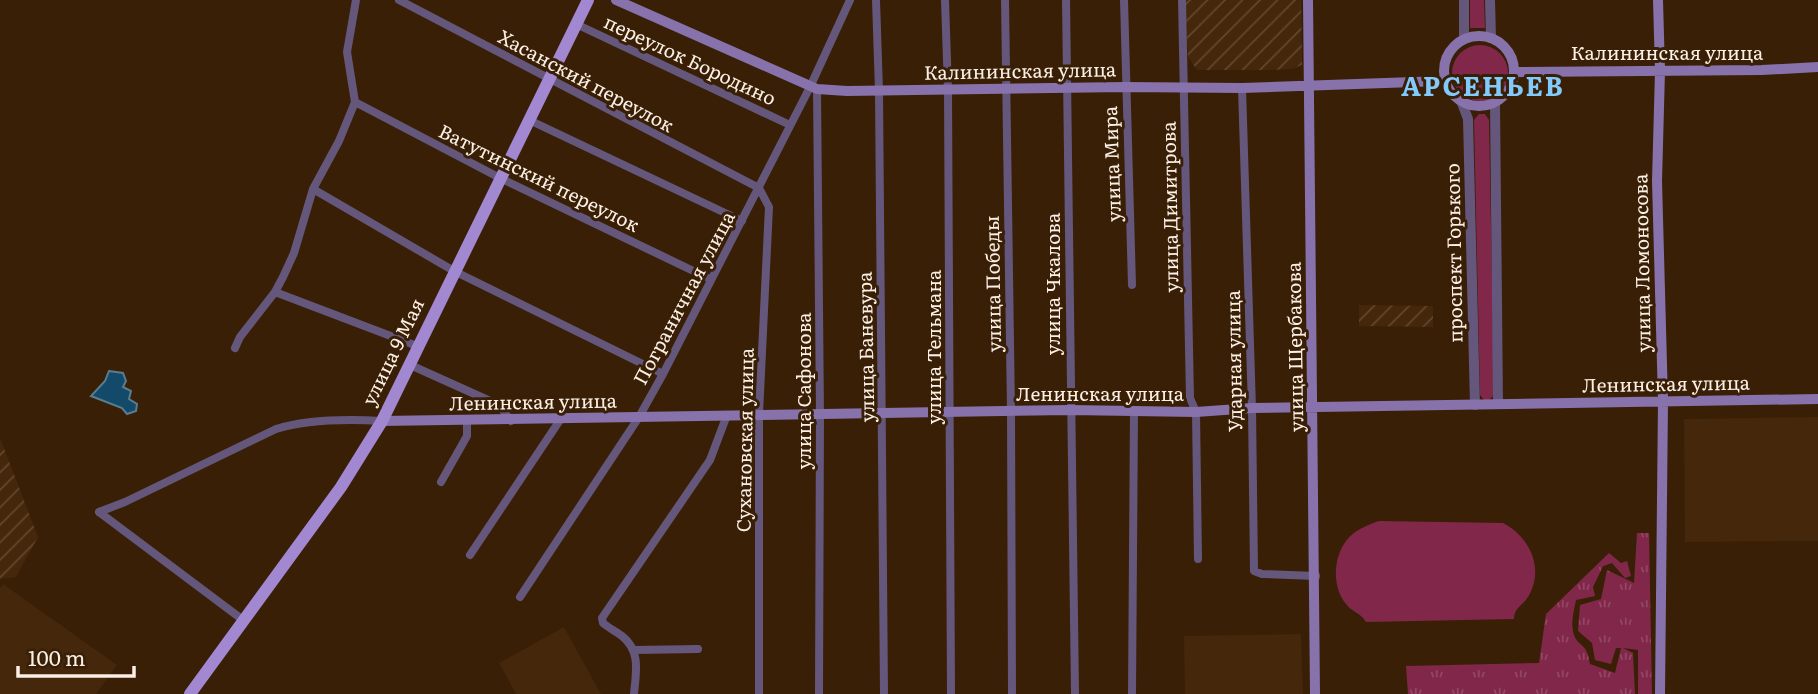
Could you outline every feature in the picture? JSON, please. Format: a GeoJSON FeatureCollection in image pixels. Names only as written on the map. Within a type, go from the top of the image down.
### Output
{"type":"FeatureCollection","features":[{"type":"Feature","properties":{"kind":"main road","name":"улица 9 Мая"},"geometry":{"type":"LineString","coordinates":[[190,694],[341,487],[382,421],[588,0]]}},
{"type":"Feature","properties":{"kind":"main road","name":"Калининская улица"},"geometry":{"type":"LineString","coordinates":[[616,0],[814,88],[847,91],[1242,88],[1443,81]]}},
{"type":"Feature","properties":{"kind":"main road","name":"улица Щербакова"},"geometry":{"type":"LineString","coordinates":[[1308,0],[1316,576],[1315,694]]}},
{"type":"Feature","properties":{"kind":"main road","name":"улица Ломоносова"},"geometry":{"type":"LineString","coordinates":[[1658,0],[1660,71],[1657,181],[1663,401],[1660,694]]}},
{"type":"Feature","properties":{"kind":"main road"},"geometry":{"type":"LineString","coordinates":[[1464,38],[1491,38],[1508,51],[1516,72],[1504,98],[1486,106],[1474,107],[1462,103],[1453,96],[1443,81],[1446,56],[1451,48],[1464,38]]}},
{"type":"Feature","properties":{"kind":"main road","name":"Калининская улица"},"geometry":{"type":"LineString","coordinates":[[1516,72],[1818,67]]}},
{"type":"Feature","properties":{"kind":"main road","name":"Ленинская улица"},"geometry":{"type":"LineString","coordinates":[[382,421],[1070,410],[1196,412],[1252,408],[1818,400]]}},
{"type":"Feature","properties":{"kind":"street"},"geometry":{"type":"LineString","coordinates":[[235,348],[240,337],[275,292],[294,253],[313,189],[339,141],[355,102],[347,52],[356,0]]}},
{"type":"Feature","properties":{"kind":"street","name":"Хасанский переулок"},"geometry":{"type":"LineString","coordinates":[[399,0],[759,188]]}},
{"type":"Feature","properties":{"kind":"street","name":"Пограничная улица"},"geometry":{"type":"LineString","coordinates":[[520,597],[639,416],[663,374],[790,125],[814,88],[850,0]]}},
{"type":"Feature","properties":{"kind":"street","name":"улица Баневура"},"geometry":{"type":"LineString","coordinates":[[876,0],[883,414],[884,694]]}},
{"type":"Feature","properties":{"kind":"street","name":"улица Тельмана"},"geometry":{"type":"LineString","coordinates":[[945,0],[951,412],[951,694]]}},
{"type":"Feature","properties":{"kind":"street","name":"улица Победы"},"geometry":{"type":"LineString","coordinates":[[1005,0],[1012,694]]}},
{"type":"Feature","properties":{"kind":"street","name":"улица Чкалова"},"geometry":{"type":"LineString","coordinates":[[1066,0],[1075,694]]}},
{"type":"Feature","properties":{"kind":"street","name":"улица Мира"},"geometry":{"type":"LineString","coordinates":[[1124,0],[1132,285]]}},
{"type":"Feature","properties":{"kind":"street","name":"улица Димитрова"},"geometry":{"type":"LineString","coordinates":[[1182,0],[1190,398],[1196,412],[1198,559]]}},
{"type":"Feature","properties":{"kind":"street"},"geometry":{"type":"LineString","coordinates":[[1464,0],[1464,38]]}},
{"type":"Feature","properties":{"kind":"street"},"geometry":{"type":"LineString","coordinates":[[1490,0],[1491,38]]}},
{"type":"Feature","properties":{"kind":"street","name":"переулок Бородино"},"geometry":{"type":"LineString","coordinates":[[576,24],[790,125]]}},
{"type":"Feature","properties":{"kind":"street","name":"улица Сафонова"},"geometry":{"type":"LineString","coordinates":[[814,88],[820,415],[819,694]]}},
{"type":"Feature","properties":{"kind":"street","name":"Ударная улица"},"geometry":{"type":"LineString","coordinates":[[1242,88],[1254,571],[1262,574],[1316,576]]}},
{"type":"Feature","properties":{"kind":"street","name":"Ватутинский переулок"},"geometry":{"type":"LineString","coordinates":[[355,102],[500,178],[710,279]]}},
{"type":"Feature","properties":{"kind":"street","name":"проспект Горького"},"geometry":{"type":"LineString","coordinates":[[1462,103],[1468,119],[1475,405]]}},
{"type":"Feature","properties":{"kind":"street"},"geometry":{"type":"LineString","coordinates":[[1494,103],[1498,404]]}},
{"type":"Feature","properties":{"kind":"street"},"geometry":{"type":"LineString","coordinates":[[529,120],[742,221]]}},
{"type":"Feature","properties":{"kind":"street","name":"Сухановская улица"},"geometry":{"type":"LineString","coordinates":[[759,188],[769,207],[759,414],[759,694]]}},
{"type":"Feature","properties":{"kind":"street"},"geometry":{"type":"LineString","coordinates":[[313,189],[454,271],[663,374]]}},
{"type":"Feature","properties":{"kind":"street"},"geometry":{"type":"LineString","coordinates":[[275,292],[417,346]]}},
{"type":"Feature","properties":{"kind":"street"},"geometry":{"type":"LineString","coordinates":[[408,364],[499,405],[511,421]]}},
{"type":"Feature","properties":{"kind":"street"},"geometry":{"type":"LineString","coordinates":[[1132,694],[1134,411]]}},
{"type":"Feature","properties":{"kind":"street"},"geometry":{"type":"LineString","coordinates":[[635,694],[635,650],[603,623],[603,618],[710,460],[727,415]]}},
{"type":"Feature","properties":{"kind":"street"},"geometry":{"type":"LineString","coordinates":[[470,555],[560,420]]}},
{"type":"Feature","properties":{"kind":"street"},"geometry":{"type":"LineString","coordinates":[[243,620],[99,512],[276,429],[289,425],[382,421]]}},
{"type":"Feature","properties":{"kind":"street"},"geometry":{"type":"LineString","coordinates":[[441,482],[467,436],[467,421]]}},
{"type":"Feature","properties":{"kind":"street"},"geometry":{"type":"LineString","coordinates":[[635,650],[698,649]]}},
{"type":"Feature","properties":{"kind":"shaded area"},"geometry":{"type":"Polygon","coordinates":[[[1185,0],[1301,0],[1302,65],[1292,69],[1272,70],[1197,70],[1188,57],[1185,0]]]}},
{"type":"Feature","properties":{"kind":"shaded area"},"geometry":{"type":"Polygon","coordinates":[[[1359,305],[1433,306],[1433,327],[1359,326],[1359,305]]]}},
{"type":"Feature","properties":{"kind":"shaded area"},"geometry":{"type":"Polygon","coordinates":[[[1818,417],[1818,541],[1685,542],[1684,419],[1818,417]]]}},
{"type":"Feature","properties":{"kind":"shaded area"},"geometry":{"type":"Polygon","coordinates":[[[0,438],[38,537],[16,577],[0,579],[0,438]]]}},
{"type":"Feature","properties":{"kind":"shaded area"},"geometry":{"type":"Polygon","coordinates":[[[3,584],[117,665],[96,694],[0,694],[0,588],[3,584]]]}},
{"type":"Feature","properties":{"kind":"shaded area"},"geometry":{"type":"Polygon","coordinates":[[[564,627],[601,694],[516,694],[499,663],[564,627]]]}},
{"type":"Feature","properties":{"kind":"shaded area"},"geometry":{"type":"Polygon","coordinates":[[[1301,634],[1303,694],[1185,694],[1184,636],[1301,634]]]}},
{"type":"Feature","properties":{"kind":"green space"},"geometry":{"type":"Polygon","coordinates":[[[1470,0],[1484,0],[1485,28],[1470,28],[1470,0]]]}},
{"type":"Feature","properties":{"kind":"green space"},"geometry":{"type":"Polygon","coordinates":[[[1480,45],[1491,47],[1500,53],[1506,62],[1506,84],[1500,93],[1491,99],[1480,101],[1469,99],[1460,93],[1454,84],[1452,73],[1454,62],[1460,53],[1469,47],[1480,45]]]}},
{"type":"Feature","properties":{"kind":"green space"},"geometry":{"type":"Polygon","coordinates":[[[1479,114],[1485,114],[1489,120],[1494,395],[1489,400],[1484,400],[1480,395],[1474,120],[1479,114]]]}},
{"type":"Feature","properties":{"kind":"green space"},"geometry":{"type":"Polygon","coordinates":[[[1379,521],[1503,523],[1521,537],[1532,555],[1535,576],[1528,597],[1517,610],[1514,619],[1366,622],[1348,607],[1341,597],[1336,581],[1337,564],[1349,537],[1379,521]]]}},
{"type":"Feature","properties":{"kind":"green space"},"geometry":{"type":"Polygon","coordinates":[[[1637,533],[1649,533],[1652,694],[1638,694],[1638,650],[1623,648],[1633,653],[1635,694],[1408,694],[1406,666],[1539,663],[1546,614],[1609,553],[1621,563],[1627,561],[1631,576],[1625,578],[1612,563],[1603,566],[1593,587],[1595,596],[1576,600],[1572,626],[1576,639],[1587,652],[1590,664],[1615,673],[1621,648],[1616,648],[1611,664],[1595,660],[1592,643],[1578,631],[1580,605],[1601,599],[1607,570],[1634,583],[1637,533]]]}},
{"type":"Feature","properties":{"kind":"water"},"geometry":{"type":"Polygon","coordinates":[[[109,371],[123,373],[126,381],[123,387],[131,391],[129,399],[137,404],[136,411],[127,414],[122,408],[91,396],[105,381],[109,371]]]}},
{"type":"Feature","properties":{"kind":"district","name":"АРСЕНЬЕВ"},"geometry":{"type":"Point","coordinates":[1483,87]}}]}
